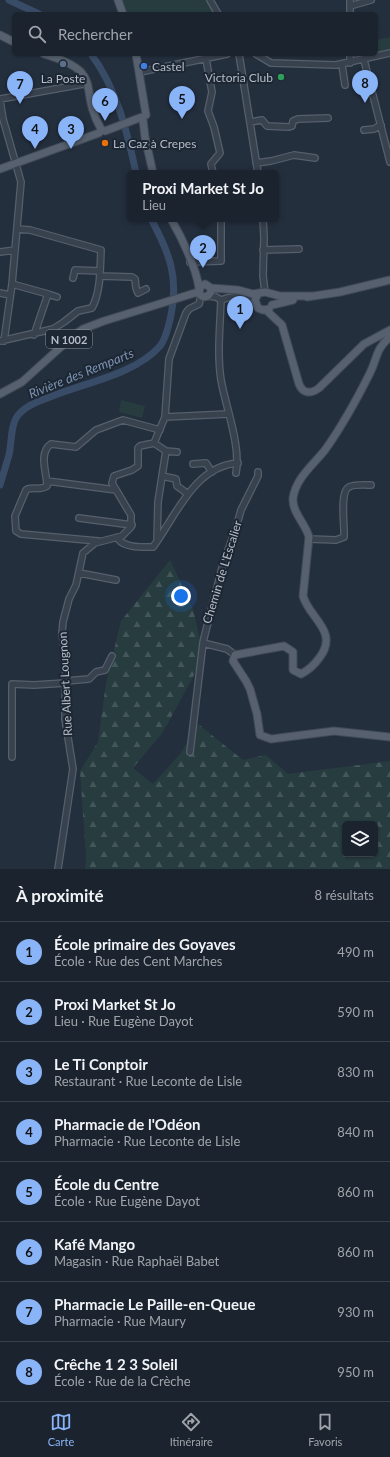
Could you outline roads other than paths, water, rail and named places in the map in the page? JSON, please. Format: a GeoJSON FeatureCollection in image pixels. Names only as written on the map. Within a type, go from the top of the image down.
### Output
{"type":"FeatureCollection","features":[{"type":"Feature","properties":{"kind":"main road"},"geometry":{"type":"LineString","coordinates":[[118,0],[122,12]]}},
{"type":"Feature","properties":{"kind":"main road"},"geometry":{"type":"LineString","coordinates":[[0,35],[12,41]]}},
{"type":"Feature","properties":{"kind":"main road"},"geometry":{"type":"LineString","coordinates":[[51,56],[61,59],[79,70],[87,79],[96,121],[104,130]]}},
{"type":"Feature","properties":{"kind":"main road"},"geometry":{"type":"LineString","coordinates":[[136,56],[140,72],[144,129],[152,170]]}},
{"type":"Feature","properties":{"kind":"main road"},"geometry":{"type":"LineString","coordinates":[[0,169],[143,117]]}},
{"type":"Feature","properties":{"kind":"main road"},"geometry":{"type":"LineString","coordinates":[[173,222],[198,280],[205,292]]}},
{"type":"Feature","properties":{"kind":"main road","name":"N 1002"},"geometry":{"type":"LineString","coordinates":[[270,307],[280,302],[340,292],[388,280]]}},
{"type":"Feature","properties":{"kind":"main road","name":"N 1002"},"geometry":{"type":"LineString","coordinates":[[0,394],[22,382],[83,329],[151,306],[188,295],[219,289],[238,290],[248,293],[311,296]]}},
{"type":"Feature","properties":{"kind":"main road"},"geometry":{"type":"LineString","coordinates":[[248,293],[256,304],[260,309],[270,307],[274,300],[265,294],[256,304]]}},
{"type":"Feature","properties":{"kind":"main road"},"geometry":{"type":"LineString","coordinates":[[270,307],[284,328],[300,387],[308,392],[312,392],[319,388],[364,344],[390,330]]}},
{"type":"Feature","properties":{"kind":"main road"},"geometry":{"type":"LineString","coordinates":[[390,337],[382,344],[364,385],[327,446],[305,472],[293,498],[295,510],[306,529],[309,539],[303,582],[303,596],[307,606],[324,630],[326,638],[323,652],[310,668],[302,674],[293,670],[293,652],[288,646],[280,646],[235,655],[233,661],[246,681],[253,699],[260,735],[271,739],[334,731],[390,737]]}},
{"type":"Feature","properties":{"kind":"street"},"geometry":{"type":"LineString","coordinates":[[210,0],[217,12]]}},
{"type":"Feature","properties":{"kind":"street"},"geometry":{"type":"LineString","coordinates":[[350,3],[371,0]]}},
{"type":"Feature","properties":{"kind":"street"},"geometry":{"type":"LineString","coordinates":[[378,56],[390,52]]}},
{"type":"Feature","properties":{"kind":"street"},"geometry":{"type":"LineString","coordinates":[[140,72],[219,56]]}},
{"type":"Feature","properties":{"kind":"street"},"geometry":{"type":"LineString","coordinates":[[239,56],[257,170]]}},
{"type":"Feature","properties":{"kind":"street"},"geometry":{"type":"LineString","coordinates":[[259,56],[271,63],[342,64],[377,56]]}},
{"type":"Feature","properties":{"kind":"street"},"geometry":{"type":"LineString","coordinates":[[350,56],[350,63]]}},
{"type":"Feature","properties":{"kind":"street"},"geometry":{"type":"LineString","coordinates":[[206,59],[212,92],[208,111],[214,127],[220,153],[211,164],[212,170]]}},
{"type":"Feature","properties":{"kind":"street"},"geometry":{"type":"LineString","coordinates":[[364,60],[390,162]]}},
{"type":"Feature","properties":{"kind":"street"},"geometry":{"type":"LineString","coordinates":[[342,64],[344,85]]}},
{"type":"Feature","properties":{"kind":"street"},"geometry":{"type":"LineString","coordinates":[[17,229],[30,230],[101,250],[100,274],[95,303],[92,308],[78,311],[53,329],[2,341],[12,284],[17,229],[22,182],[3,120],[0,99],[83,84],[88,86]]}},
{"type":"Feature","properties":{"kind":"street"},"geometry":{"type":"LineString","coordinates":[[250,122],[262,120],[267,126],[290,127],[292,126],[293,122],[298,119],[328,118]]}},
{"type":"Feature","properties":{"kind":"street"},"geometry":{"type":"LineString","coordinates":[[364,130],[374,129],[381,126]]}},
{"type":"Feature","properties":{"kind":"street"},"geometry":{"type":"LineString","coordinates":[[256,163],[294,155],[314,158]]}},
{"type":"Feature","properties":{"kind":"street"},"geometry":{"type":"LineString","coordinates":[[190,262],[221,261],[221,222]]}},
{"type":"Feature","properties":{"kind":"street"},"geometry":{"type":"LineString","coordinates":[[263,222],[263,276],[265,294]]}},
{"type":"Feature","properties":{"kind":"street"},"geometry":{"type":"LineString","coordinates":[[263,250],[299,249]]}},
{"type":"Feature","properties":{"kind":"street"},"geometry":{"type":"LineString","coordinates":[[0,252],[15,250]]}},
{"type":"Feature","properties":{"kind":"street"},"geometry":{"type":"LineString","coordinates":[[73,278],[75,270],[132,277],[135,279],[138,293],[146,289]]}},
{"type":"Feature","properties":{"kind":"street"},"geometry":{"type":"LineString","coordinates":[[12,284],[57,297]]}},
{"type":"Feature","properties":{"kind":"street"},"geometry":{"type":"LineString","coordinates":[[154,443],[165,417],[169,364],[186,313],[189,309],[199,304],[205,292],[221,300]]}},
{"type":"Feature","properties":{"kind":"street"},"geometry":{"type":"LineString","coordinates":[[0,293],[10,295]]}},
{"type":"Feature","properties":{"kind":"street"},"geometry":{"type":"LineString","coordinates":[[34,334],[48,294]]}},
{"type":"Feature","properties":{"kind":"street"},"geometry":{"type":"LineString","coordinates":[[221,300],[228,297],[243,298],[256,304]]}},
{"type":"Feature","properties":{"kind":"street"},"geometry":{"type":"LineString","coordinates":[[221,300],[219,364],[238,463],[236,473]]}},
{"type":"Feature","properties":{"kind":"street"},"geometry":{"type":"LineString","coordinates":[[382,344],[390,344]]}},
{"type":"Feature","properties":{"kind":"street"},"geometry":{"type":"LineString","coordinates":[[165,417],[228,414]]}},
{"type":"Feature","properties":{"kind":"street"},"geometry":{"type":"LineString","coordinates":[[160,430],[123,420],[96,430],[76,447],[50,444],[44,459],[47,481],[46,486],[44,488],[29,488],[25,492],[14,516],[16,531],[24,535],[99,541],[118,539],[128,531],[132,525],[132,515],[112,483],[114,476],[136,468],[139,463],[138,448],[140,446],[154,443],[166,451],[177,452]]}},
{"type":"Feature","properties":{"kind":"street"},"geometry":{"type":"LineString","coordinates":[[157,541],[158,502],[166,451]]}},
{"type":"Feature","properties":{"kind":"street"},"geometry":{"type":"LineString","coordinates":[[193,464],[206,463],[212,472]]}},
{"type":"Feature","properties":{"kind":"street"},"geometry":{"type":"LineString","coordinates":[[118,539],[124,544],[153,547],[194,485],[212,472],[227,464],[238,463]]}},
{"type":"Feature","properties":{"kind":"street","name":"Chemin de L'Escalier"},"geometry":{"type":"LineString","coordinates":[[190,752],[203,643],[223,564],[242,506],[258,476],[258,472]]}},
{"type":"Feature","properties":{"kind":"street"},"geometry":{"type":"LineString","coordinates":[[162,476],[176,479],[177,486],[188,494]]}},
{"type":"Feature","properties":{"kind":"street"},"geometry":{"type":"LineString","coordinates":[[47,481],[116,490]]}},
{"type":"Feature","properties":{"kind":"street"},"geometry":{"type":"LineString","coordinates":[[309,539],[328,540],[344,537],[343,500],[346,490],[351,486],[371,484]]}},
{"type":"Feature","properties":{"kind":"street"},"geometry":{"type":"LineString","coordinates":[[79,518],[132,525]]}},
{"type":"Feature","properties":{"kind":"street","name":"Rue Albert Lougnon"},"geometry":{"type":"LineString","coordinates":[[58,869],[73,769],[65,719],[66,661],[62,633],[63,622],[79,573],[83,553],[92,544],[99,541]]}},
{"type":"Feature","properties":{"kind":"street"},"geometry":{"type":"LineString","coordinates":[[79,573],[116,580]]}},
{"type":"Feature","properties":{"kind":"street"},"geometry":{"type":"LineString","coordinates":[[203,643],[227,649],[235,655]]}},
{"type":"Feature","properties":{"kind":"street"},"geometry":{"type":"LineString","coordinates":[[12,757],[12,684],[34,685],[89,680],[96,672],[105,670],[112,656]]}},
{"type":"Feature","properties":{"kind":"waterway","name":"Rivière des Remparts"},"geometry":{"type":"LineString","coordinates":[[9,0],[35,12]]}},
{"type":"Feature","properties":{"kind":"waterway","name":"Rivière des Remparts"},"geometry":{"type":"LineString","coordinates":[[92,56],[108,81],[120,111],[135,170]]}},
{"type":"Feature","properties":{"kind":"waterway","name":"Rivière des Remparts"},"geometry":{"type":"LineString","coordinates":[[0,485],[9,455],[14,423],[22,411],[42,400],[124,371],[150,356],[162,343],[171,315],[174,289],[171,265],[163,243],[152,222]]}},
{"type":"Feature","properties":{"kind":"place","name":"La Poste"},"geometry":{"type":"Point","coordinates":[63,64]}},
{"type":"Feature","properties":{"kind":"place","name":"Castel"},"geometry":{"type":"Point","coordinates":[144,66]}},
{"type":"Feature","properties":{"kind":"place","name":"Victoria Club"},"geometry":{"type":"Point","coordinates":[281,77]}},
{"type":"Feature","properties":{"kind":"place","name":"Crêche 1 2 3 Soleil"},"geometry":{"type":"Point","coordinates":[365,103]}},
{"type":"Feature","properties":{"kind":"place","name":"Pharmacie Le Paille-en-Queue"},"geometry":{"type":"Point","coordinates":[20,104]}},
{"type":"Feature","properties":{"kind":"place","name":"École du Centre"},"geometry":{"type":"Point","coordinates":[182,119]}},
{"type":"Feature","properties":{"kind":"place","name":"Kafé Mango"},"geometry":{"type":"Point","coordinates":[105,121]}},
{"type":"Feature","properties":{"kind":"place","name":"La Caz à Crepes"},"geometry":{"type":"Point","coordinates":[105,143]}},
{"type":"Feature","properties":{"kind":"place","name":"Pharmacie de l'Odéon"},"geometry":{"type":"Point","coordinates":[35,149]}},
{"type":"Feature","properties":{"kind":"place","name":"Le Ti Conptoir"},"geometry":{"type":"Point","coordinates":[71,149]}},
{"type":"Feature","properties":{"kind":"place","name":"Proxi Market St Jo"},"geometry":{"type":"Point","coordinates":[203,268]}},
{"type":"Feature","properties":{"kind":"place","name":"École primaire des Goyaves"},"geometry":{"type":"Point","coordinates":[240,329]}}]}
